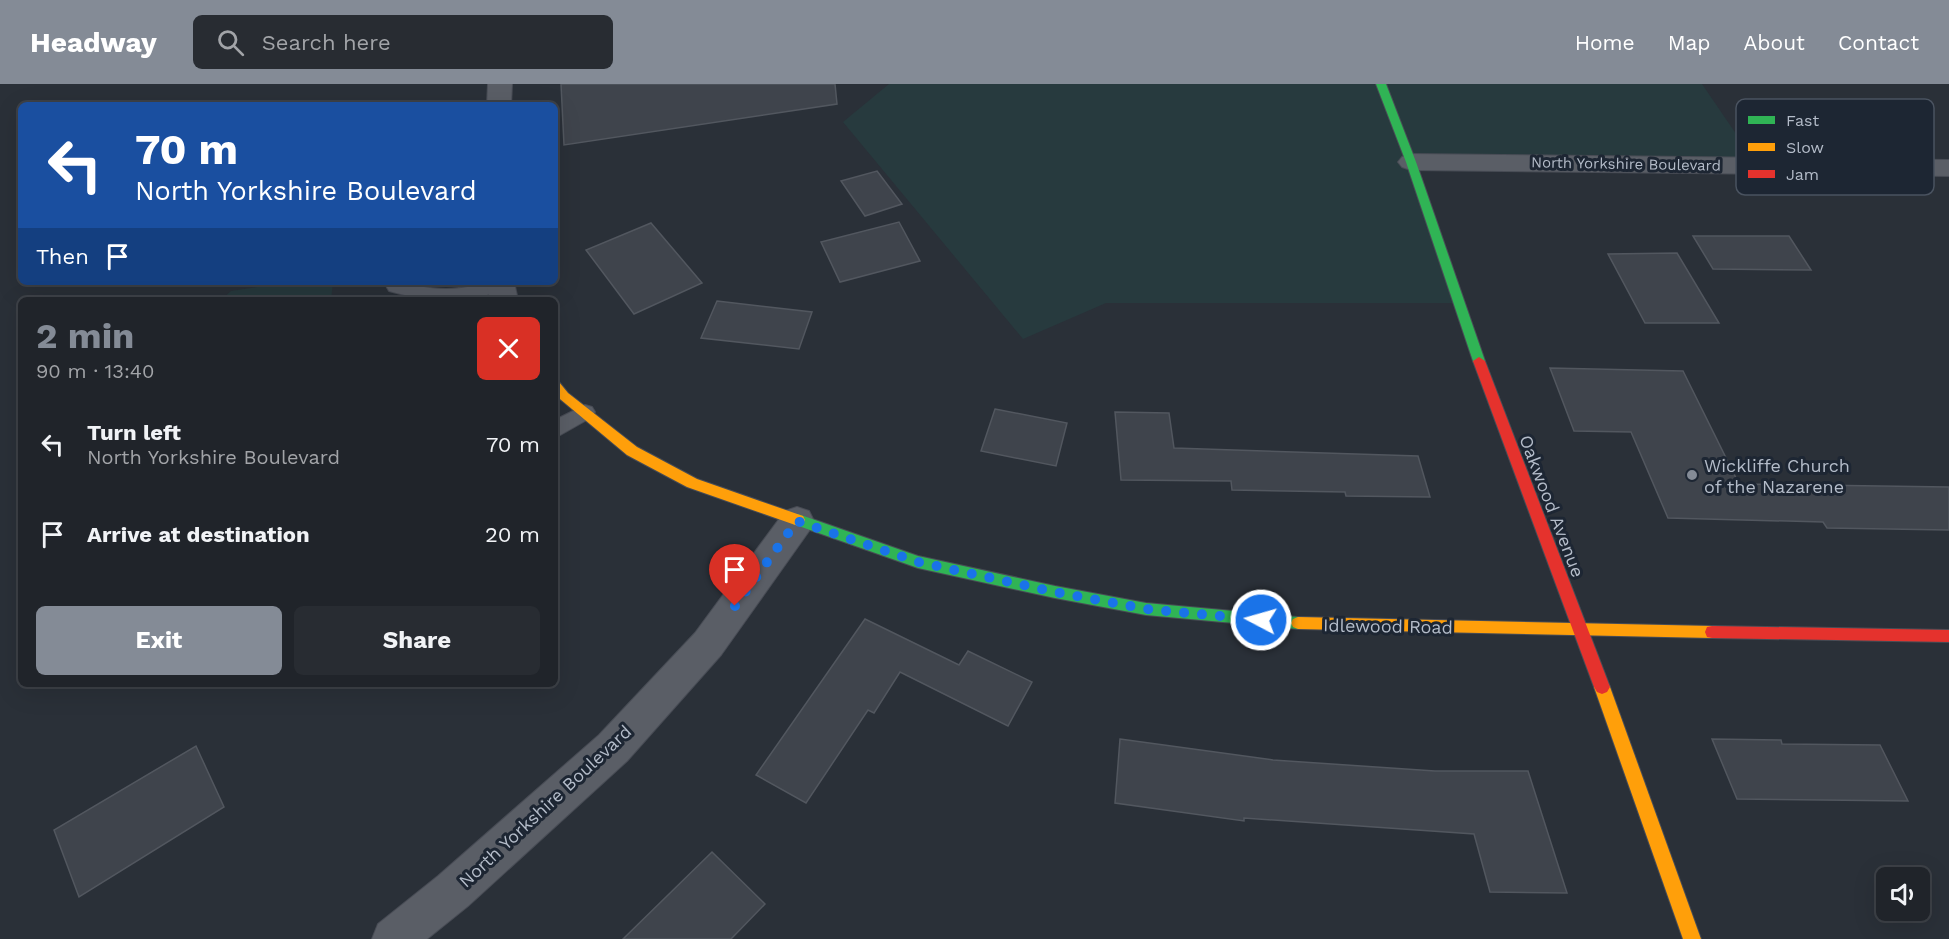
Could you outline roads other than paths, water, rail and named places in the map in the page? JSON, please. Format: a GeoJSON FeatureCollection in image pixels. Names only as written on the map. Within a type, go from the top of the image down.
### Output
{"type":"FeatureCollection","features":[{"type":"Feature","properties":{"kind":"street"},"geometry":{"type":"LineString","coordinates":[[500,84],[500,102]]}},
{"type":"Feature","properties":{"kind":"street","name":"Oakwood Avenue"},"geometry":{"type":"LineString","coordinates":[[1381,84],[1412,162],[1499,418],[1614,720],[1692,939]]}},
{"type":"Feature","properties":{"kind":"street","name":"North Yorkshire Boulevard"},"geometry":{"type":"LineString","coordinates":[[1412,162],[1736,166]]}},
{"type":"Feature","properties":{"kind":"street","name":"North Yorkshire Boulevard"},"geometry":{"type":"LineString","coordinates":[[1934,168],[1949,168]]}},
{"type":"Feature","properties":{"kind":"street","name":"Idlewood Road"},"geometry":{"type":"LineString","coordinates":[[558,388],[632,451],[692,483],[918,562],[1146,609],[1307,624],[1949,636]]}},
{"type":"Feature","properties":{"kind":"street","name":"North Yorkshire Boulevard"},"geometry":{"type":"LineString","coordinates":[[393,939],[453,891],[613,748],[708,644],[797,521]]}},
{"type":"Feature","properties":{"kind":"lane"},"geometry":{"type":"LineString","coordinates":[[394,285],[418,294],[430,295],[463,296],[502,289]]}},
{"type":"Feature","properties":{"kind":"lane"},"geometry":{"type":"LineString","coordinates":[[558,428],[585,412]]}},
{"type":"Feature","properties":{"kind":"place","name":"Wickliffe Church of the Nazarene"},"geometry":{"type":"Point","coordinates":[1692,475]}}]}
